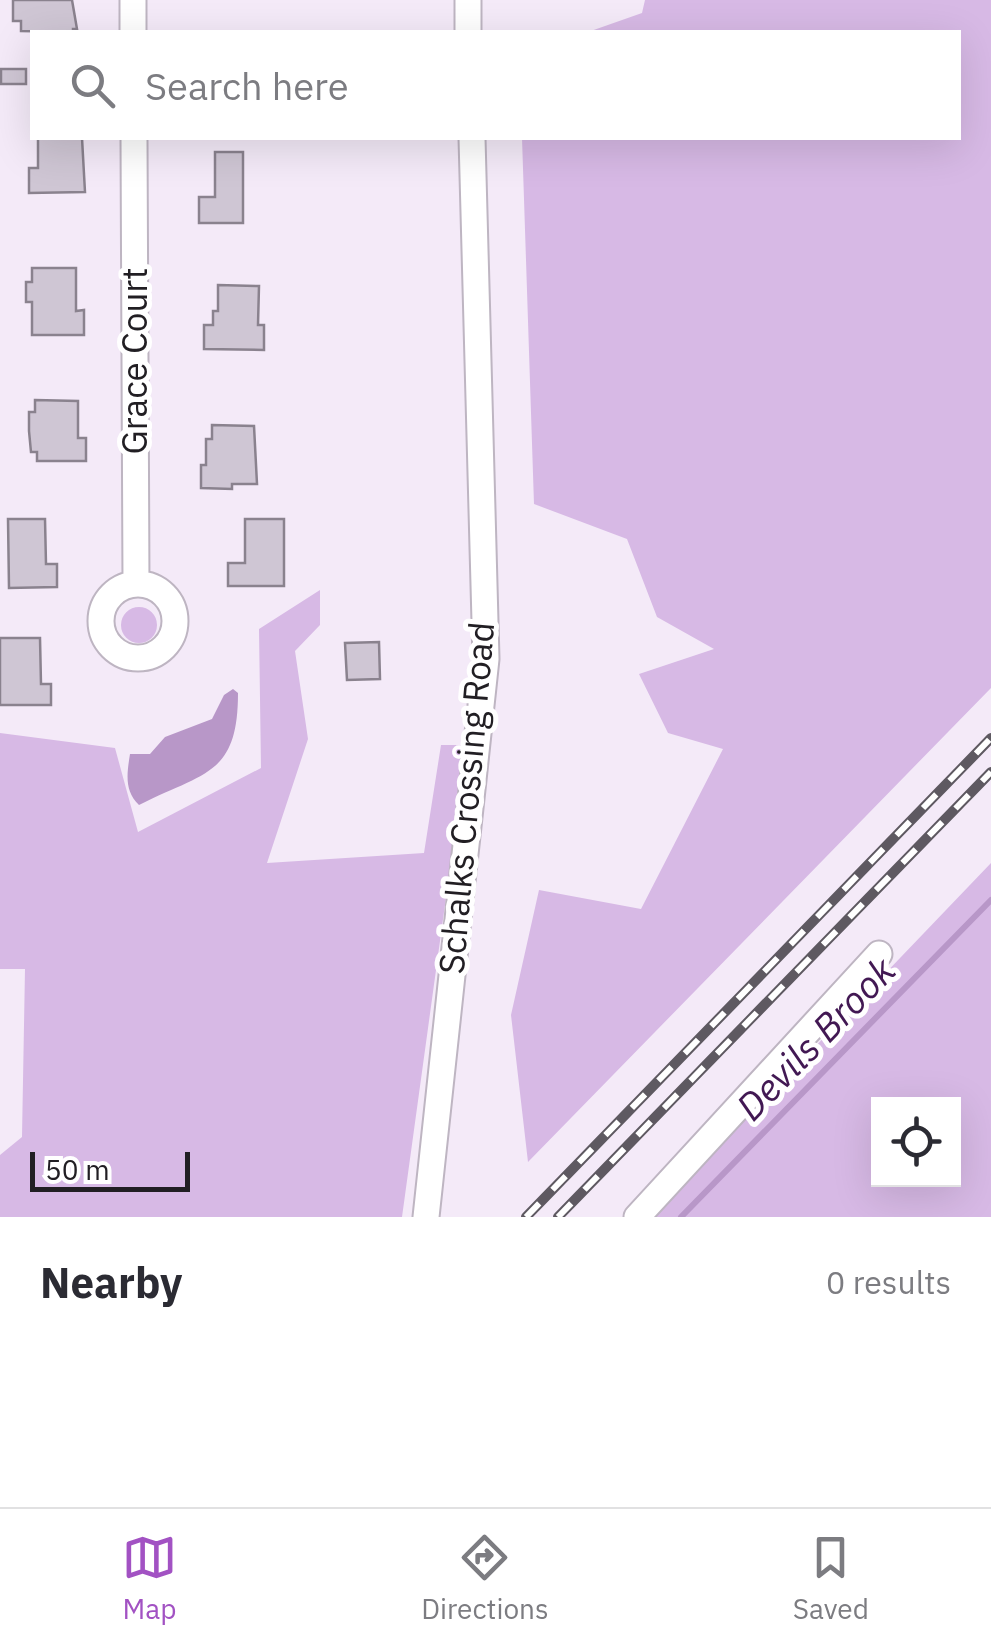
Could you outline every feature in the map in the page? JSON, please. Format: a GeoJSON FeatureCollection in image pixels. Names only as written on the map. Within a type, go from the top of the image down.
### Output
{"type":"FeatureCollection","features":[{"type":"Feature","properties":{"kind":"street"},"geometry":{"type":"LineString","coordinates":[[133,0],[133,30]]}},
{"type":"Feature","properties":{"kind":"street"},"geometry":{"type":"LineString","coordinates":[[468,0],[468,30]]}},
{"type":"Feature","properties":{"kind":"street","name":"Grace Court"},"geometry":{"type":"LineString","coordinates":[[134,140],[136,584]]}},
{"type":"Feature","properties":{"kind":"street","name":"Schalks Crossing Road"},"geometry":{"type":"LineString","coordinates":[[426,1217],[486,658],[472,140]]}},
{"type":"Feature","properties":{"kind":"street"},"geometry":{"type":"LineString","coordinates":[[637,1217],[879,954]]}},
{"type":"Feature","properties":{"kind":"shaded area"},"geometry":{"type":"Polygon","coordinates":[[[645,0],[991,0],[991,688],[528,1162],[511,1015],[539,890],[641,909],[723,749],[668,733],[639,674],[714,649],[657,617],[627,539],[534,504],[522,140],[961,140],[961,30],[594,30],[642,13],[645,0]]]}},
{"type":"Feature","properties":{"kind":"shaded area"},"geometry":{"type":"Polygon","coordinates":[[[320,590],[320,625],[295,651],[308,739],[267,863],[424,853],[441,745],[467,745],[402,1217],[0,1217],[0,1155],[22,1137],[25,969],[0,969],[0,733],[115,748],[138,832],[261,768],[259,629],[320,590]]]}},
{"type":"Feature","properties":{"kind":"shaded area"},"geometry":{"type":"Polygon","coordinates":[[[139,607],[152,612],[157,625],[152,638],[139,643],[126,638],[121,625],[126,612],[139,607]]]}},
{"type":"Feature","properties":{"kind":"shaded area"},"geometry":{"type":"Polygon","coordinates":[[[233,689],[238,693],[236,720],[224,756],[199,777],[139,805],[129,788],[130,754],[150,754],[165,737],[212,719],[224,695],[233,689]]]}},
{"type":"Feature","properties":{"kind":"shaded area"},"geometry":{"type":"Polygon","coordinates":[[[991,863],[991,1217],[652,1217],[991,863]]]}},
{"type":"Feature","properties":{"kind":"building"},"geometry":{"type":"Polygon","coordinates":[[[13,0],[72,0],[77,29],[21,31],[21,21],[13,21],[13,0]]]}},
{"type":"Feature","properties":{"kind":"building"},"geometry":{"type":"Polygon","coordinates":[[[1,69],[26,69],[26,84],[1,84],[1,69]]]}},
{"type":"Feature","properties":{"kind":"building"},"geometry":{"type":"Polygon","coordinates":[[[38,140],[82,140],[85,192],[29,193],[29,168],[38,168],[38,140]]]}},
{"type":"Feature","properties":{"kind":"building"},"geometry":{"type":"Polygon","coordinates":[[[215,152],[243,152],[243,223],[199,223],[199,197],[215,197],[215,152]]]}},
{"type":"Feature","properties":{"kind":"building"},"geometry":{"type":"Polygon","coordinates":[[[32,268],[76,268],[76,311],[84,310],[84,335],[32,335],[32,302],[26,302],[26,282],[32,282],[32,268]]]}},
{"type":"Feature","properties":{"kind":"building"},"geometry":{"type":"Polygon","coordinates":[[[218,285],[259,286],[258,325],[264,325],[264,350],[204,349],[204,325],[213,325],[213,311],[218,311],[218,285]]]}},
{"type":"Feature","properties":{"kind":"building"},"geometry":{"type":"Polygon","coordinates":[[[35,400],[78,401],[78,438],[86,438],[86,461],[37,461],[37,452],[31,452],[29,431],[29,412],[35,412],[35,400]]]}},
{"type":"Feature","properties":{"kind":"building"},"geometry":{"type":"Polygon","coordinates":[[[212,425],[254,426],[257,484],[232,484],[232,489],[201,488],[201,465],[206,465],[206,439],[212,439],[212,425]]]}},
{"type":"Feature","properties":{"kind":"building"},"geometry":{"type":"Polygon","coordinates":[[[8,519],[45,519],[46,564],[57,564],[57,587],[9,588],[8,519]]]}},
{"type":"Feature","properties":{"kind":"building"},"geometry":{"type":"Polygon","coordinates":[[[245,519],[284,519],[284,586],[228,586],[228,563],[245,563],[245,519]]]}},
{"type":"Feature","properties":{"kind":"building"},"geometry":{"type":"Polygon","coordinates":[[[0,638],[40,638],[41,684],[51,684],[51,705],[0,705],[0,638]]]}},
{"type":"Feature","properties":{"kind":"building"},"geometry":{"type":"Polygon","coordinates":[[[379,642],[380,679],[347,680],[345,643],[379,642]]]}},
{"type":"Feature","properties":{"kind":"waterway","name":"Devils Brook"},"geometry":{"type":"LineString","coordinates":[[681,1217],[991,900]]}},
{"type":"Feature","properties":{"kind":"railway"},"geometry":{"type":"LineString","coordinates":[[526,1217],[991,738]]}},
{"type":"Feature","properties":{"kind":"railway"},"geometry":{"type":"LineString","coordinates":[[558,1217],[991,772]]}}]}
